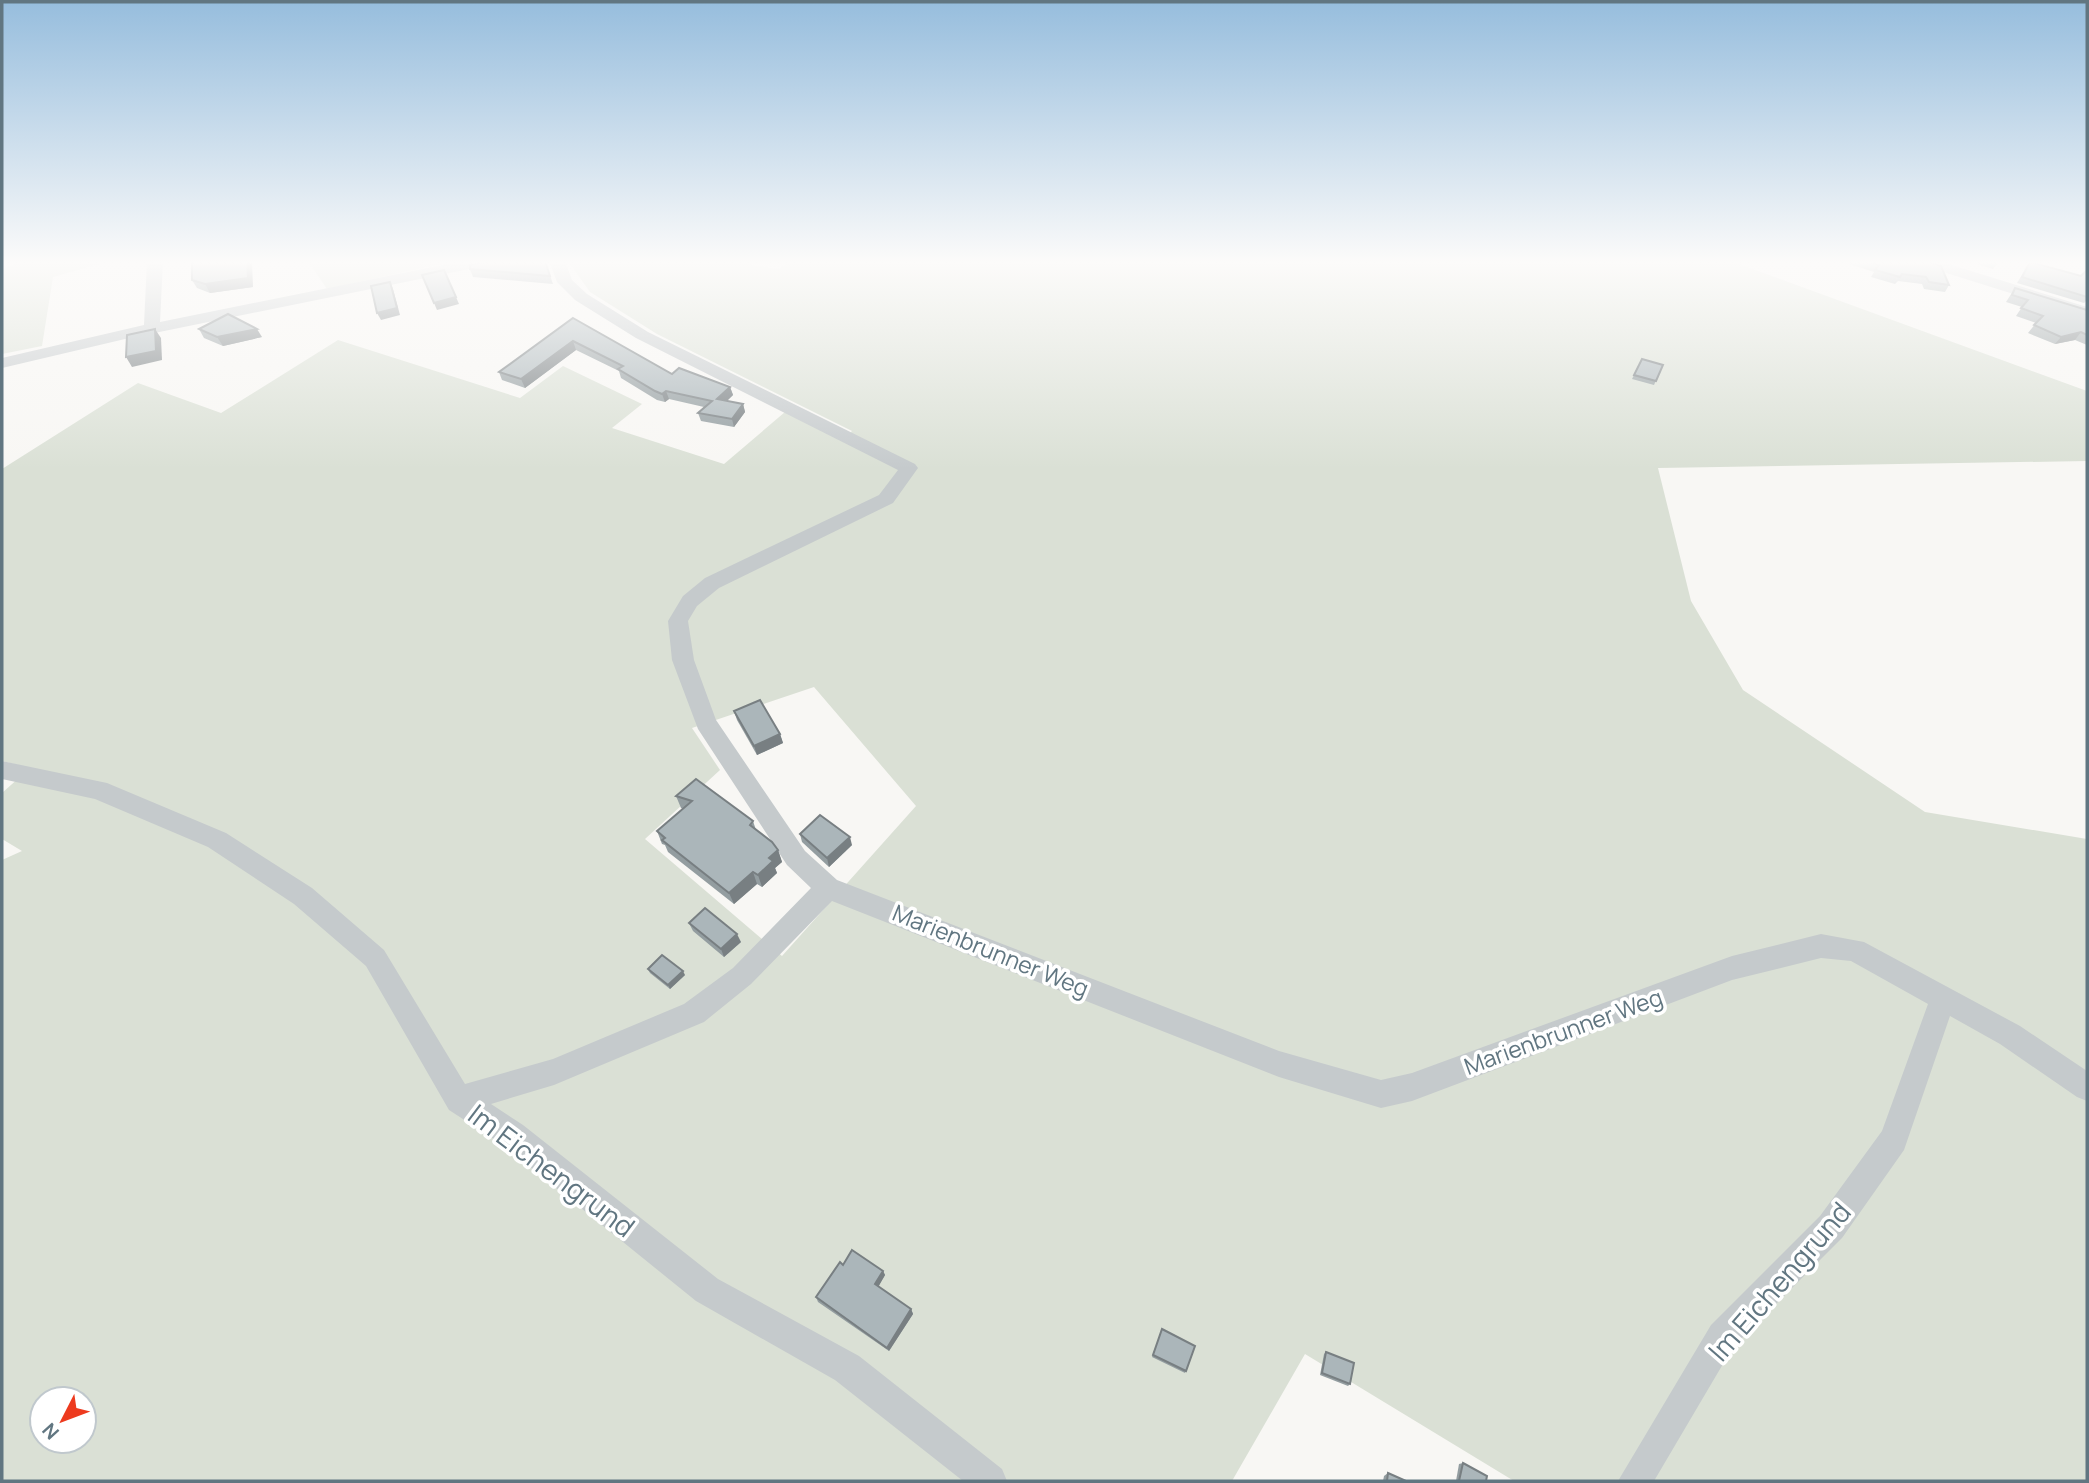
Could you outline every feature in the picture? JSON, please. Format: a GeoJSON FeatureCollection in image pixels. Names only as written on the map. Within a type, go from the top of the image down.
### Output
{"type":"FeatureCollection","features":[{"type":"Feature","properties":{"kind":"street"},"geometry":{"type":"LineString","coordinates":[[2,363],[147,330]]}},
{"type":"Feature","properties":{"kind":"street","name":"Marienbrunner Weg"},"geometry":{"type":"LineString","coordinates":[[634,330],[909,468],[886,499],[712,583],[690,601],[678,621],[683,660],[706,723],[796,858],[828,888],[1279,1064],[1381,1094],[1412,1087],[1732,968],[1821,946],[1855,950],[2010,1035],[2087,1087]]}},
{"type":"Feature","properties":{"kind":"street","name":"Im Eichengrund"},"geometry":{"type":"LineString","coordinates":[[2,770],[99,790],[111,795],[217,840],[303,896],[375,958],[458,1100],[513,1135],[707,1290],[847,1368],[990,1481]]}},
{"type":"Feature","properties":{"kind":"street"},"geometry":{"type":"LineString","coordinates":[[458,1100],[554,1072],[694,1013],[742,976],[828,888]]}},
{"type":"Feature","properties":{"kind":"street","name":"Im Eichengrund"},"geometry":{"type":"LineString","coordinates":[[1635,1481],[1723,1336],[1831,1227],[1894,1140],[1943,999]]}},
{"type":"Feature","properties":{"kind":"shaded area"},"geometry":{"type":"Polygon","coordinates":[[[2,330],[45,330],[42,346],[2,354],[2,330]]]}},
{"type":"Feature","properties":{"kind":"shaded area"},"geometry":{"type":"Polygon","coordinates":[[[651,330],[1921,330],[2087,391],[2087,461],[1658,468],[1691,601],[1743,690],[1925,812],[2087,839],[2087,1481],[1514,1481],[1305,1354],[1232,1481],[2,1481],[2,860],[22,851],[2,839],[2,793],[30,768],[2,761],[2,469],[138,383],[221,413],[338,340],[520,398],[563,366],[642,404],[612,428],[724,464],[785,412],[843,440],[852,431],[651,330]],[[814,687],[692,728],[720,770],[645,839],[782,956],[916,806],[814,687]]]}},
{"type":"Feature","properties":{"kind":"building"},"geometry":{"type":"Polygon","coordinates":[[[155,330],[156,351],[126,357],[127,335],[155,330]]]}},
{"type":"Feature","properties":{"kind":"building"},"geometry":{"type":"Polygon","coordinates":[[[202,330],[251,330],[217,337],[202,330]]]}},
{"type":"Feature","properties":{"kind":"building"},"geometry":{"type":"Polygon","coordinates":[[[556,330],[595,330],[672,374],[679,368],[730,387],[717,399],[743,404],[732,419],[698,413],[712,401],[655,391],[618,369],[623,366],[573,341],[521,379],[499,372],[556,330]]]}},
{"type":"Feature","properties":{"kind":"building"},"geometry":{"type":"Polygon","coordinates":[[[2046,330],[2087,330],[2087,335],[2081,332],[2061,337],[2046,330]]]}},
{"type":"Feature","properties":{"kind":"building"},"geometry":{"type":"Polygon","coordinates":[[[1642,359],[1663,365],[1656,381],[1634,375],[1642,359]]]}},
{"type":"Feature","properties":{"kind":"building"},"geometry":{"type":"Polygon","coordinates":[[[760,700],[780,734],[754,746],[734,711],[760,700]]]}},
{"type":"Feature","properties":{"kind":"building"},"geometry":{"type":"Polygon","coordinates":[[[696,779],[753,821],[750,825],[778,850],[769,858],[773,861],[758,875],[753,872],[729,893],[662,840],[665,838],[657,831],[692,801],[676,796],[696,779]]]}},
{"type":"Feature","properties":{"kind":"building"},"geometry":{"type":"Polygon","coordinates":[[[820,815],[850,837],[827,858],[800,834],[820,815]]]}},
{"type":"Feature","properties":{"kind":"building"},"geometry":{"type":"Polygon","coordinates":[[[705,908],[737,934],[721,949],[689,923],[705,908]]]}},
{"type":"Feature","properties":{"kind":"building"},"geometry":{"type":"Polygon","coordinates":[[[662,955],[683,971],[668,985],[648,969],[662,955]]]}},
{"type":"Feature","properties":{"kind":"building"},"geometry":{"type":"Polygon","coordinates":[[[852,1250],[883,1271],[875,1284],[911,1309],[887,1348],[816,1297],[840,1262],[843,1265],[852,1250]]]}},
{"type":"Feature","properties":{"kind":"building"},"geometry":{"type":"Polygon","coordinates":[[[1162,1329],[1195,1346],[1186,1371],[1153,1355],[1162,1329]]]}},
{"type":"Feature","properties":{"kind":"building"},"geometry":{"type":"Polygon","coordinates":[[[1326,1352],[1354,1363],[1350,1384],[1322,1373],[1326,1352]]]}},
{"type":"Feature","properties":{"kind":"building"},"geometry":{"type":"Polygon","coordinates":[[[1463,1463],[1487,1476],[1486,1481],[1459,1481],[1463,1463]]]}},
{"type":"Feature","properties":{"kind":"building"},"geometry":{"type":"Polygon","coordinates":[[[1388,1473],[1406,1481],[1387,1481],[1388,1473]]]}}]}
